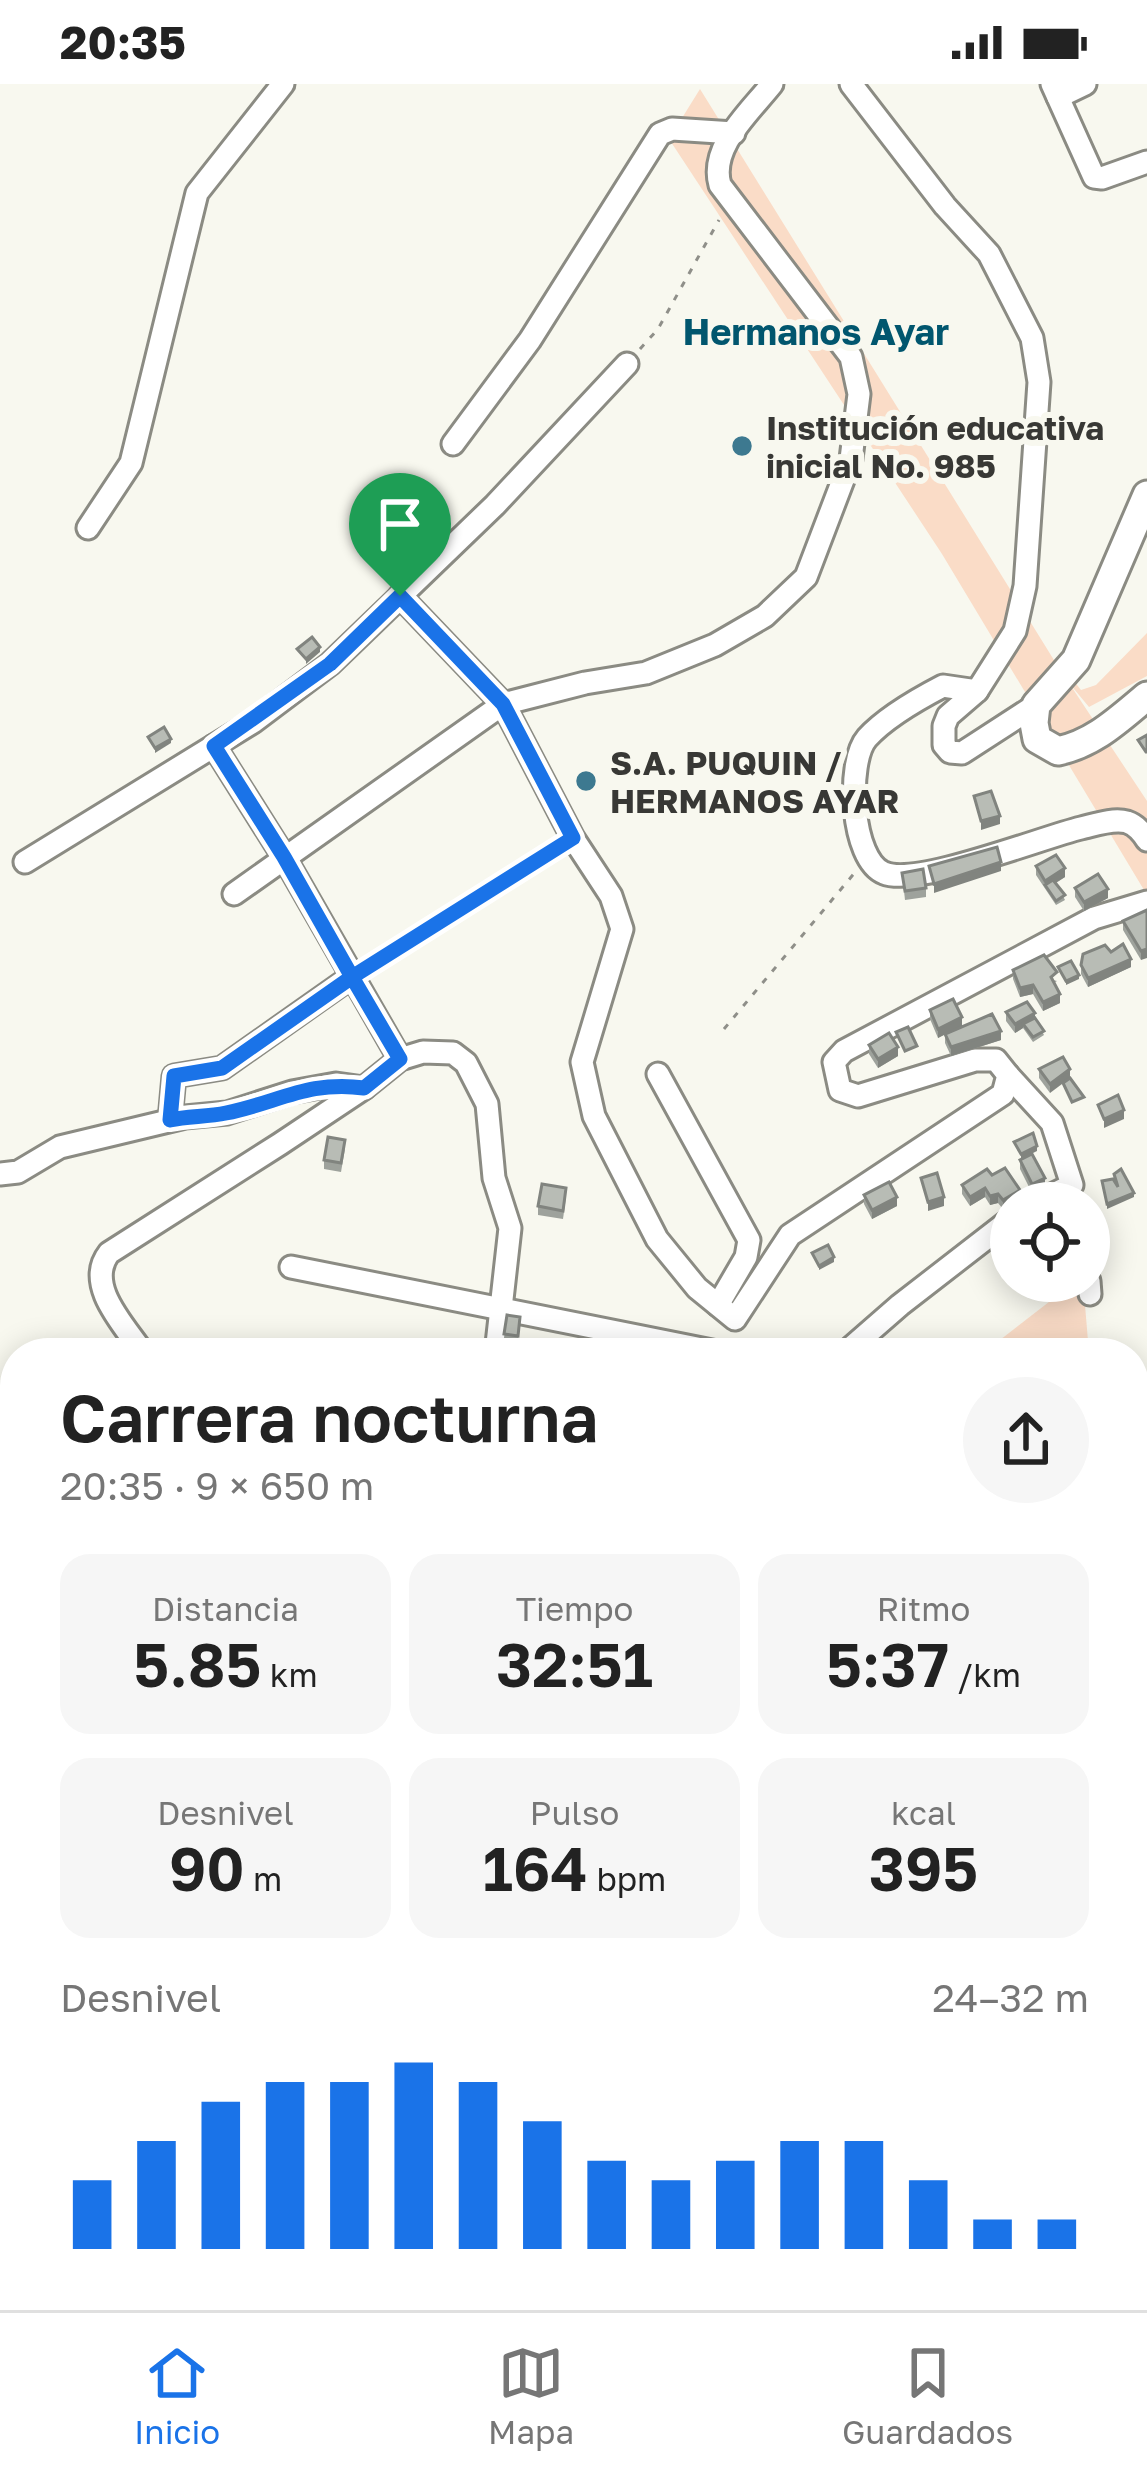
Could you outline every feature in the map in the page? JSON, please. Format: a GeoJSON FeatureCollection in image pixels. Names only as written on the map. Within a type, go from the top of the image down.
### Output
{"type":"FeatureCollection","features":[{"type":"Feature","properties":{"kind":"street"},"geometry":{"type":"LineString","coordinates":[[88,528],[131,463],[197,193],[283,84]]}},
{"type":"Feature","properties":{"kind":"street"},"geometry":{"type":"LineString","coordinates":[[234,894],[503,704],[585,683],[646,674],[765,616],[806,578],[851,459],[859,394],[851,357],[720,185],[716,170],[721,151],[772,84]]}},
{"type":"Feature","properties":{"kind":"street"},"geometry":{"type":"LineString","coordinates":[[851,84],[945,206],[989,254],[1032,338],[1039,382],[1025,586],[1015,632],[976,691],[948,716],[941,736],[950,752],[962,754],[981,744],[1036,705],[1076,660],[1147,495]]}},
{"type":"Feature","properties":{"kind":"street"},"geometry":{"type":"LineString","coordinates":[[863,84],[874,110]]}},
{"type":"Feature","properties":{"kind":"street"},"geometry":{"type":"LineString","coordinates":[[1085,84],[1055,91],[1094,177],[1147,162]]}},
{"type":"Feature","properties":{"kind":"street"},"geometry":{"type":"LineString","coordinates":[[453,444],[530,340],[660,134],[672,129],[734,133]]}},
{"type":"Feature","properties":{"kind":"street"},"geometry":{"type":"LineString","coordinates":[[25,862],[214,746],[330,664],[571,428],[627,364]]}},
{"type":"Feature","properties":{"kind":"street"},"geometry":{"type":"LineString","coordinates":[[400,596],[503,704],[573,838],[610,896],[622,929],[582,1063],[594,1116],[657,1239],[697,1288],[726,1312]]}},
{"type":"Feature","properties":{"kind":"street"},"geometry":{"type":"LineString","coordinates":[[976,691],[943,686],[865,740],[856,774],[858,841],[866,860],[885,874],[925,875],[1044,837],[1115,821],[1129,823],[1147,840]]}},
{"type":"Feature","properties":{"kind":"street"},"geometry":{"type":"LineString","coordinates":[[1036,705],[1037,740],[1058,751],[1094,739],[1147,696]]}},
{"type":"Feature","properties":{"kind":"street"},"geometry":{"type":"LineString","coordinates":[[214,746],[400,1059]]}},
{"type":"Feature","properties":{"kind":"street"},"geometry":{"type":"LineString","coordinates":[[1070,1182],[1052,1123],[996,1060],[975,1060],[859,1096],[841,1090],[834,1062],[844,1052],[1094,918],[1147,902]]}},
{"type":"Feature","properties":{"kind":"street"},"geometry":{"type":"LineString","coordinates":[[170,1120],[174,1076],[222,1068],[352,977]]}},
{"type":"Feature","properties":{"kind":"street"},"geometry":{"type":"LineString","coordinates":[[133,1338],[102,1289],[100,1271],[109,1253],[364,1088],[400,1059],[440,1051],[453,1053],[466,1063],[487,1104],[494,1178],[510,1228],[497,1338]]}},
{"type":"Feature","properties":{"kind":"street"},"geometry":{"type":"LineString","coordinates":[[658,1073],[749,1240],[726,1312],[723,1338]]}},
{"type":"Feature","properties":{"kind":"street"},"geometry":{"type":"LineString","coordinates":[[726,1312],[790,1235],[1003,1094],[1008,1075]]}},
{"type":"Feature","properties":{"kind":"street"},"geometry":{"type":"LineString","coordinates":[[0,1174],[18,1172],[60,1147],[170,1120],[227,1113],[336,1084],[364,1088]]}},
{"type":"Feature","properties":{"kind":"street"},"geometry":{"type":"LineString","coordinates":[[862,1338],[990,1235]]}},
{"type":"Feature","properties":{"kind":"street"},"geometry":{"type":"LineString","coordinates":[[291,1267],[657,1338]]}},
{"type":"Feature","properties":{"kind":"path"},"geometry":{"type":"LineString","coordinates":[[627,364],[658,329],[731,199]]}},
{"type":"Feature","properties":{"kind":"path"},"geometry":{"type":"LineString","coordinates":[[352,977],[573,838]]}},
{"type":"Feature","properties":{"kind":"path"},"geometry":{"type":"LineString","coordinates":[[724,1029],[866,860]]}},
{"type":"Feature","properties":{"kind":"shaded area"},"geometry":{"type":"Polygon","coordinates":[[[700,89],[1062,673],[1066,671],[1081,690],[1096,685],[1147,633],[1147,676],[1089,707],[1069,683],[1147,801],[1147,895],[942,554],[669,139],[700,89]]]}},
{"type":"Feature","properties":{"kind":"shaded area"},"geometry":{"type":"Polygon","coordinates":[[[1049,1302],[1085,1302],[1088,1338],[1002,1338],[1049,1302]]]}},
{"type":"Feature","properties":{"kind":"building"},"geometry":{"type":"Polygon","coordinates":[[[312,637],[320,647],[306,659],[297,649],[312,637]]]}},
{"type":"Feature","properties":{"kind":"building"},"geometry":{"type":"Polygon","coordinates":[[[164,727],[171,739],[155,748],[148,737],[164,727]]]}},
{"type":"Feature","properties":{"kind":"building"},"geometry":{"type":"Polygon","coordinates":[[[991,791],[1000,816],[981,821],[974,796],[991,791]]]}},
{"type":"Feature","properties":{"kind":"building"},"geometry":{"type":"Polygon","coordinates":[[[997,847],[1001,862],[934,884],[929,866],[997,847]]]}},
{"type":"Feature","properties":{"kind":"building"},"geometry":{"type":"Polygon","coordinates":[[[1056,855],[1065,868],[1045,881],[1036,866],[1056,855]]]}},
{"type":"Feature","properties":{"kind":"building"},"geometry":{"type":"Polygon","coordinates":[[[923,869],[926,888],[905,891],[902,873],[923,869]]]}},
{"type":"Feature","properties":{"kind":"building"},"geometry":{"type":"Polygon","coordinates":[[[1098,874],[1108,889],[1084,902],[1075,888],[1098,874]]]}},
{"type":"Feature","properties":{"kind":"building"},"geometry":{"type":"Polygon","coordinates":[[[1053,880],[1065,895],[1056,901],[1045,885],[1053,880]]]}},
{"type":"Feature","properties":{"kind":"building"},"geometry":{"type":"Polygon","coordinates":[[[1147,910],[1147,949],[1141,951],[1123,921],[1147,910]]]}},
{"type":"Feature","properties":{"kind":"building"},"geometry":{"type":"Polygon","coordinates":[[[1123,944],[1131,959],[1088,978],[1081,965],[1083,954],[1105,945],[1111,952],[1123,944]]]}},
{"type":"Feature","properties":{"kind":"building"},"geometry":{"type":"Polygon","coordinates":[[[1044,955],[1057,972],[1051,977],[1060,994],[1043,1002],[1033,985],[1020,988],[1013,970],[1044,955]]]}},
{"type":"Feature","properties":{"kind":"building"},"geometry":{"type":"Polygon","coordinates":[[[1071,961],[1079,975],[1066,981],[1058,967],[1071,961]]]}},
{"type":"Feature","properties":{"kind":"building"},"geometry":{"type":"Polygon","coordinates":[[[953,999],[962,1017],[938,1029],[930,1010],[953,999]]]}},
{"type":"Feature","properties":{"kind":"building"},"geometry":{"type":"Polygon","coordinates":[[[1027,1002],[1035,1013],[1015,1024],[1006,1012],[1027,1002]]]}},
{"type":"Feature","properties":{"kind":"building"},"geometry":{"type":"Polygon","coordinates":[[[992,1014],[1001,1031],[951,1047],[945,1034],[992,1014]]]}},
{"type":"Feature","properties":{"kind":"building"},"geometry":{"type":"Polygon","coordinates":[[[1035,1018],[1044,1031],[1033,1037],[1023,1024],[1035,1018]]]}},
{"type":"Feature","properties":{"kind":"building"},"geometry":{"type":"Polygon","coordinates":[[[908,1027],[917,1046],[905,1051],[896,1032],[908,1027]]]}},
{"type":"Feature","properties":{"kind":"building"},"geometry":{"type":"Polygon","coordinates":[[[889,1033],[898,1047],[878,1059],[869,1045],[889,1033]]]}},
{"type":"Feature","properties":{"kind":"building"},"geometry":{"type":"Polygon","coordinates":[[[1063,1057],[1070,1069],[1050,1084],[1039,1069],[1063,1057]]]}},
{"type":"Feature","properties":{"kind":"building"},"geometry":{"type":"Polygon","coordinates":[[[1070,1078],[1084,1097],[1072,1102],[1063,1083],[1070,1078]]]}},
{"type":"Feature","properties":{"kind":"building"},"geometry":{"type":"Polygon","coordinates":[[[1118,1095],[1124,1110],[1104,1119],[1098,1105],[1118,1095]]]}},
{"type":"Feature","properties":{"kind":"building"},"geometry":{"type":"Polygon","coordinates":[[[1033,1133],[1037,1146],[1021,1154],[1014,1142],[1033,1133]]]}},
{"type":"Feature","properties":{"kind":"building"},"geometry":{"type":"Polygon","coordinates":[[[328,1137],[345,1140],[341,1163],[324,1160],[328,1137]]]}},
{"type":"Feature","properties":{"kind":"building"},"geometry":{"type":"Polygon","coordinates":[[[1032,1154],[1045,1178],[1031,1182],[1020,1160],[1032,1154]]]}},
{"type":"Feature","properties":{"kind":"building"},"geometry":{"type":"Polygon","coordinates":[[[1005,1168],[1015,1182],[990,1182],[990,1196],[985,1188],[970,1197],[962,1185],[987,1169],[992,1175],[1005,1168]]]}},
{"type":"Feature","properties":{"kind":"building"},"geometry":{"type":"Polygon","coordinates":[[[1121,1169],[1134,1193],[1110,1203],[1110,1182],[1102,1181],[1113,1179],[1118,1187],[1114,1174],[1121,1169]]]}},
{"type":"Feature","properties":{"kind":"building"},"geometry":{"type":"Polygon","coordinates":[[[937,1173],[944,1197],[928,1202],[921,1178],[937,1173]]]}},
{"type":"Feature","properties":{"kind":"building"},"geometry":{"type":"Polygon","coordinates":[[[889,1182],[897,1197],[872,1210],[864,1195],[889,1182]]]}},
{"type":"Feature","properties":{"kind":"building"},"geometry":{"type":"Polygon","coordinates":[[[542,1184],[566,1188],[563,1211],[538,1206],[542,1184]]]}},
{"type":"Feature","properties":{"kind":"building"},"geometry":{"type":"Polygon","coordinates":[[[828,1245],[834,1257],[819,1266],[812,1253],[828,1245]]]}},
{"type":"Feature","properties":{"kind":"building"},"geometry":{"type":"Polygon","coordinates":[[[507,1315],[520,1317],[518,1336],[504,1334],[507,1315]]]}},
{"type":"Feature","properties":{"kind":"place","name":"Institución educativa inicial No. 985"},"geometry":{"type":"Point","coordinates":[742,446]}},
{"type":"Feature","properties":{"kind":"place","name":"S.A. PUQUIN / HERMANOS AYAR"},"geometry":{"type":"Point","coordinates":[586,781]}},
{"type":"Feature","properties":{"kind":"district","name":"Hermanos Ayar"},"geometry":{"type":"Point","coordinates":[816,331]}},
{"type":"Feature","properties":{"kind":"route"},"geometry":{"type":"LineString","coordinates":[[400,596],[330,664],[214,746],[352,977],[222,1068],[174,1076],[170,1120],[227,1113],[336,1084],[364,1088],[400,1059],[352,977],[573,838],[503,704],[400,596]]}}]}
